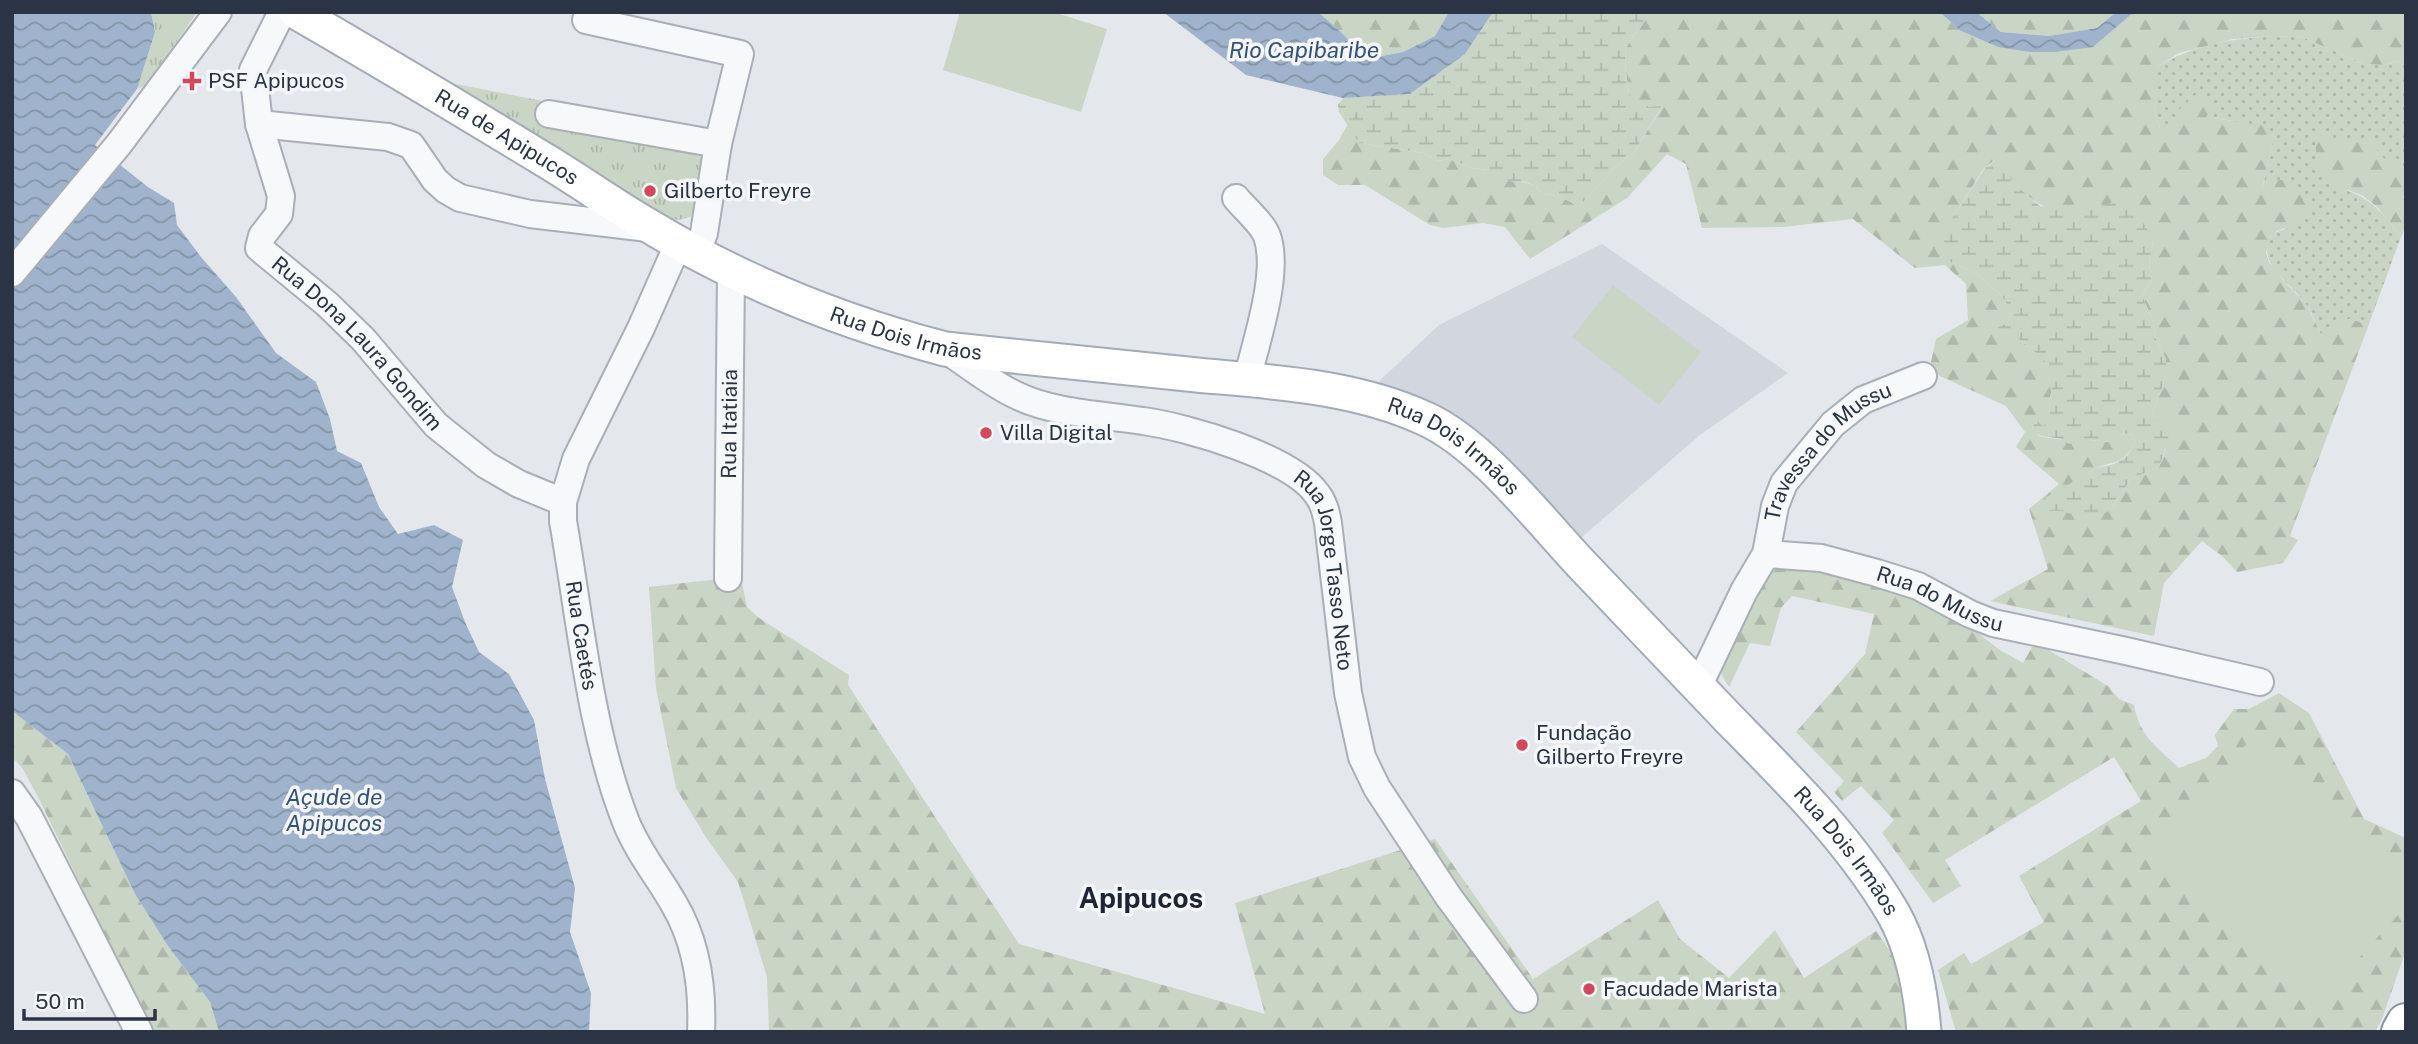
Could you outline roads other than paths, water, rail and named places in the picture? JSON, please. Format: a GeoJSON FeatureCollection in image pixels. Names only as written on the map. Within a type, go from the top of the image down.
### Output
{"type":"FeatureCollection","features":[{"type":"Feature","properties":{"kind":"highway"},"geometry":{"type":"LineString","coordinates":[[2401,1032],[2406,1023]]}},
{"type":"Feature","properties":{"kind":"main road","name":"Rua de Apipucos"},"geometry":{"type":"LineString","coordinates":[[296,12],[696,252]]}},
{"type":"Feature","properties":{"kind":"main road","name":"Rua Dois Irmãos"},"geometry":{"type":"LineString","coordinates":[[696,252],[784,296],[893,336],[945,349],[1247,380],[1359,396],[1398,408],[1449,431],[1472,449],[1514,491],[1821,813],[1872,879],[1895,917],[1910,951],[1924,1032]]}},
{"type":"Feature","properties":{"kind":"street"},"geometry":{"type":"LineString","coordinates":[[12,274],[119,144],[218,12]]}},
{"type":"Feature","properties":{"kind":"street","name":"Rua Dona Laura Gondim"},"geometry":{"type":"LineString","coordinates":[[282,12],[253,70],[258,124],[281,196],[279,214],[260,241],[262,252],[327,304],[363,339],[436,425],[486,465],[519,484],[563,502]]}},
{"type":"Feature","properties":{"kind":"street"},"geometry":{"type":"LineString","coordinates":[[258,124],[388,137],[404,141],[416,150],[435,180],[460,198],[696,252],[704,233],[718,144],[740,54],[586,20]]}},
{"type":"Feature","properties":{"kind":"street"},"geometry":{"type":"LineString","coordinates":[[550,114],[718,144]]}},
{"type":"Feature","properties":{"kind":"street"},"geometry":{"type":"LineString","coordinates":[[1236,198],[1266,233],[1272,261],[1247,380]]}},
{"type":"Feature","properties":{"kind":"street","name":"Rua Caetés"},"geometry":{"type":"LineString","coordinates":[[696,252],[641,328],[576,459],[563,502],[563,522],[593,701],[610,771],[626,822],[639,850],[674,903],[690,935],[701,992],[701,1032]]}},
{"type":"Feature","properties":{"kind":"street","name":"Rua Itatiaia"},"geometry":{"type":"LineString","coordinates":[[696,252],[728,578]]}},
{"type":"Feature","properties":{"kind":"street","name":"Rua Jorge Tasso Neto"},"geometry":{"type":"LineString","coordinates":[[945,349],[1018,397],[1097,416],[1144,421],[1193,431],[1259,455],[1297,475],[1316,492],[1324,504],[1328,523],[1348,694],[1362,757],[1377,788],[1448,896],[1524,999]]}},
{"type":"Feature","properties":{"kind":"street","name":"Travessa do Mussu"},"geometry":{"type":"LineString","coordinates":[[1766,554],[1775,506],[1784,483],[1833,424],[1863,400],[1923,376]]}},
{"type":"Feature","properties":{"kind":"street"},"geometry":{"type":"LineString","coordinates":[[1698,687],[1744,591],[1766,554]]}},
{"type":"Feature","properties":{"kind":"street","name":"Rua do Mussu"},"geometry":{"type":"LineString","coordinates":[[1766,554],[1821,558],[1918,586],[1970,614],[1993,623],[2126,650],[2260,682]]}},
{"type":"Feature","properties":{"kind":"street"},"geometry":{"type":"LineString","coordinates":[[12,793],[29,817],[139,1032]]}},
{"type":"Feature","properties":{"kind":"water","name":"Açude de Apipucos"},"geometry":{"type":"Polygon","coordinates":[[[12,12],[151,12],[155,32],[137,89],[95,145],[148,187],[174,203],[177,225],[236,297],[276,353],[316,382],[330,419],[337,451],[361,463],[379,507],[398,534],[434,525],[463,540],[452,587],[465,622],[479,652],[509,674],[534,720],[545,779],[575,888],[570,932],[591,993],[589,1032],[219,1032],[210,1002],[168,946],[135,894],[68,754],[12,711],[12,12]]]}},
{"type":"Feature","properties":{"kind":"water","name":"Rio Capibaribe"},"geometry":{"type":"Polygon","coordinates":[[[1163,12],[1318,12],[1366,59],[1403,52],[1435,36],[1449,12],[1493,12],[1465,54],[1410,94],[1343,98],[1246,75],[1163,12]]]}},
{"type":"Feature","properties":{"kind":"water"},"geometry":{"type":"Polygon","coordinates":[[[1940,12],[1976,12],[2001,32],[2049,36],[2097,28],[2116,12],[2134,12],[2093,47],[2030,52],[1998,47],[1959,30],[1940,12]]]}},
{"type":"Feature","properties":{"kind":"place","name":"PSF Apipucos"},"geometry":{"type":"Point","coordinates":[192,81]}},
{"type":"Feature","properties":{"kind":"place","name":"Gilberto Freyre"},"geometry":{"type":"Point","coordinates":[650,191]}},
{"type":"Feature","properties":{"kind":"place","name":"Villa Digital"},"geometry":{"type":"Point","coordinates":[986,433]}},
{"type":"Feature","properties":{"kind":"place","name":"Fundação Gilberto Freyre"},"geometry":{"type":"Point","coordinates":[1522,745]}},
{"type":"Feature","properties":{"kind":"place","name":"Facudade Marista"},"geometry":{"type":"Point","coordinates":[1589,989]}},
{"type":"Feature","properties":{"kind":"district","name":"Apipucos"},"geometry":{"type":"Point","coordinates":[1141,898]}}]}
